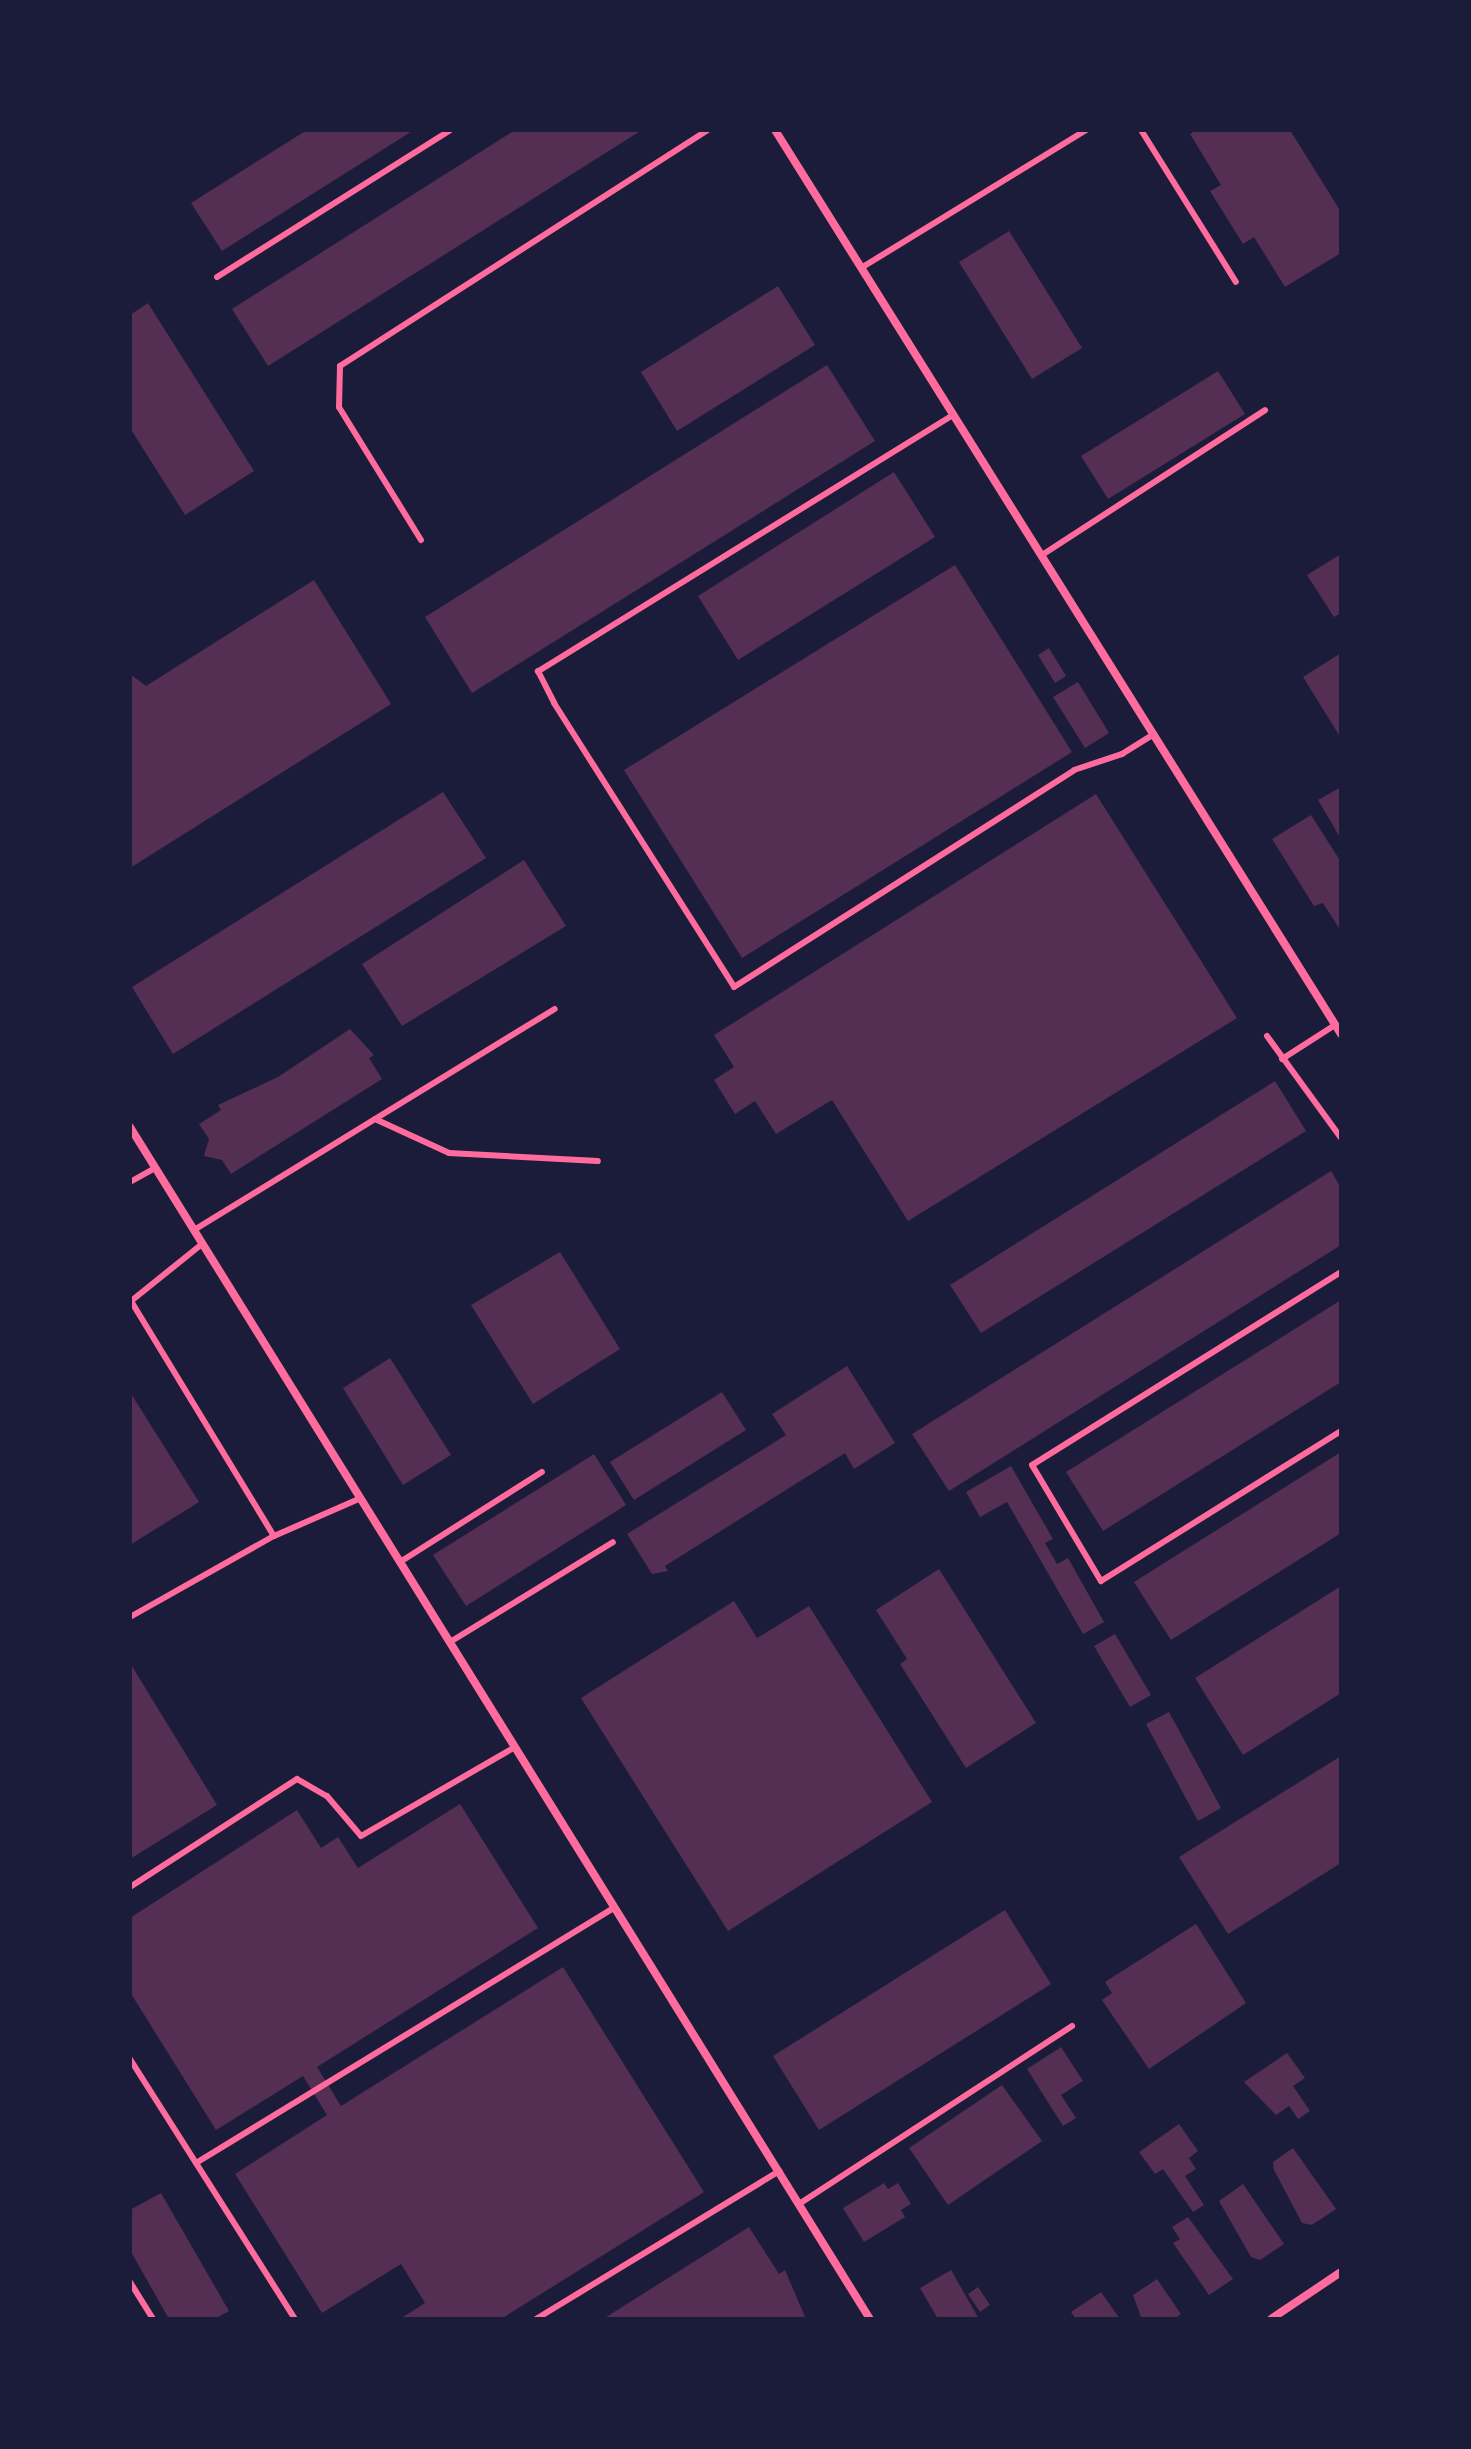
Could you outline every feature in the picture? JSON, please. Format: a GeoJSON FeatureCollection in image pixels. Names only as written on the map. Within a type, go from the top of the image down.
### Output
{"type":"FeatureCollection","features":[{"type":"Feature","properties":{"kind":"street"},"geometry":{"type":"LineString","coordinates":[[775,130],[1341,1034]]}},
{"type":"Feature","properties":{"kind":"street"},"geometry":{"type":"LineString","coordinates":[[130,1127],[870,2319]]}},
{"type":"Feature","properties":{"kind":"street"},"geometry":{"type":"LineString","coordinates":[[1271,2319],[1341,2272]]}},
{"type":"Feature","properties":{"kind":"lane"},"geometry":{"type":"LineString","coordinates":[[217,277],[450,130]]}},
{"type":"Feature","properties":{"kind":"lane"},"geometry":{"type":"LineString","coordinates":[[421,540],[339,407],[340,366],[708,130]]}},
{"type":"Feature","properties":{"kind":"lane"},"geometry":{"type":"LineString","coordinates":[[861,268],[1086,130]]}},
{"type":"Feature","properties":{"kind":"lane"},"geometry":{"type":"LineString","coordinates":[[1141,130],[1236,282]]}},
{"type":"Feature","properties":{"kind":"lane"},"geometry":{"type":"LineString","coordinates":[[1042,555],[1265,410]]}},
{"type":"Feature","properties":{"kind":"lane"},"geometry":{"type":"LineString","coordinates":[[953,415],[538,671],[554,703],[734,987],[1074,770],[1122,754],[1154,734]]}},
{"type":"Feature","properties":{"kind":"lane"},"geometry":{"type":"LineString","coordinates":[[194,1230],[555,1009]]}},
{"type":"Feature","properties":{"kind":"lane"},"geometry":{"type":"LineString","coordinates":[[1282,1059],[1335,1025]]}},
{"type":"Feature","properties":{"kind":"lane"},"geometry":{"type":"LineString","coordinates":[[1267,1036],[1341,1138]]}},
{"type":"Feature","properties":{"kind":"lane"},"geometry":{"type":"LineString","coordinates":[[375,1119],[449,1153],[598,1161]]}},
{"type":"Feature","properties":{"kind":"lane"},"geometry":{"type":"LineString","coordinates":[[130,1182],[155,1168]]}},
{"type":"Feature","properties":{"kind":"lane"},"geometry":{"type":"LineString","coordinates":[[202,1244],[130,1301],[274,1536]]}},
{"type":"Feature","properties":{"kind":"lane"},"geometry":{"type":"LineString","coordinates":[[1341,1272],[1032,1465],[1101,1581],[1341,1431]]}},
{"type":"Feature","properties":{"kind":"lane"},"geometry":{"type":"LineString","coordinates":[[400,1562],[542,1472]]}},
{"type":"Feature","properties":{"kind":"lane"},"geometry":{"type":"LineString","coordinates":[[130,1617],[274,1536],[361,1498]]}},
{"type":"Feature","properties":{"kind":"lane"},"geometry":{"type":"LineString","coordinates":[[450,1642],[613,1542]]}},
{"type":"Feature","properties":{"kind":"lane"},"geometry":{"type":"LineString","coordinates":[[130,1887],[297,1779],[327,1796],[361,1836],[515,1747]]}},
{"type":"Feature","properties":{"kind":"lane"},"geometry":{"type":"LineString","coordinates":[[196,2163],[615,1907]]}},
{"type":"Feature","properties":{"kind":"lane"},"geometry":{"type":"LineString","coordinates":[[799,2204],[1072,2026]]}},
{"type":"Feature","properties":{"kind":"lane"},"geometry":{"type":"LineString","coordinates":[[130,2059],[295,2319]]}},
{"type":"Feature","properties":{"kind":"lane"},"geometry":{"type":"LineString","coordinates":[[536,2319],[779,2171]]}},
{"type":"Feature","properties":{"kind":"lane"},"geometry":{"type":"LineString","coordinates":[[130,2282],[153,2319]]}},
{"type":"Feature","properties":{"kind":"building"},"geometry":{"type":"Polygon","coordinates":[[[307,130],[414,130],[222,251],[191,203],[307,130]]]}},
{"type":"Feature","properties":{"kind":"building"},"geometry":{"type":"Polygon","coordinates":[[[515,130],[642,130],[268,366],[232,309],[515,130]]]}},
{"type":"Feature","properties":{"kind":"building"},"geometry":{"type":"Polygon","coordinates":[[[1197,130],[1290,130],[1341,212],[1341,253],[1285,287],[1254,237],[1243,244],[1210,191],[1221,185],[1190,134],[1197,130]]]}},
{"type":"Feature","properties":{"kind":"building"},"geometry":{"type":"Polygon","coordinates":[[[1009,231],[1082,348],[1032,379],[959,262],[1009,231]]]}},
{"type":"Feature","properties":{"kind":"building"},"geometry":{"type":"Polygon","coordinates":[[[778,286],[815,345],[677,431],[641,372],[778,286]]]}},
{"type":"Feature","properties":{"kind":"building"},"geometry":{"type":"Polygon","coordinates":[[[148,303],[254,471],[185,515],[130,428],[130,315],[148,303]]]}},
{"type":"Feature","properties":{"kind":"building"},"geometry":{"type":"Polygon","coordinates":[[[827,365],[875,441],[472,693],[425,617],[827,365]]]}},
{"type":"Feature","properties":{"kind":"building"},"geometry":{"type":"Polygon","coordinates":[[[1218,371],[1245,414],[1108,499],[1081,456],[1218,371]]]}},
{"type":"Feature","properties":{"kind":"building"},"geometry":{"type":"Polygon","coordinates":[[[894,472],[935,537],[738,660],[698,596],[894,472]]]}},
{"type":"Feature","properties":{"kind":"building"},"geometry":{"type":"Polygon","coordinates":[[[1341,554],[1341,613],[1334,617],[1307,575],[1341,554]]]}},
{"type":"Feature","properties":{"kind":"building"},"geometry":{"type":"Polygon","coordinates":[[[955,565],[1072,752],[742,958],[624,770],[955,565]]]}},
{"type":"Feature","properties":{"kind":"building"},"geometry":{"type":"Polygon","coordinates":[[[314,580],[391,704],[130,868],[130,674],[146,686],[314,580]]]}},
{"type":"Feature","properties":{"kind":"building"},"geometry":{"type":"Polygon","coordinates":[[[1049,648],[1066,676],[1055,683],[1038,655],[1049,648]]]}},
{"type":"Feature","properties":{"kind":"building"},"geometry":{"type":"Polygon","coordinates":[[[1341,653],[1341,733],[1339,735],[1303,677],[1341,653]]]}},
{"type":"Feature","properties":{"kind":"building"},"geometry":{"type":"Polygon","coordinates":[[[1078,682],[1109,733],[1085,748],[1053,697],[1078,682]]]}},
{"type":"Feature","properties":{"kind":"building"},"geometry":{"type":"Polygon","coordinates":[[[1341,787],[1341,839],[1318,800],[1341,787]]]}},
{"type":"Feature","properties":{"kind":"building"},"geometry":{"type":"Polygon","coordinates":[[[443,792],[486,858],[173,1054],[132,987],[443,792]]]}},
{"type":"Feature","properties":{"kind":"building"},"geometry":{"type":"Polygon","coordinates":[[[1096,794],[1237,1018],[908,1221],[832,1100],[776,1134],[755,1101],[735,1114],[714,1080],[734,1067],[714,1035],[1096,794]]]}},
{"type":"Feature","properties":{"kind":"building"},"geometry":{"type":"Polygon","coordinates":[[[1311,815],[1341,862],[1341,931],[1323,903],[1314,906],[1272,839],[1311,815]]]}},
{"type":"Feature","properties":{"kind":"building"},"geometry":{"type":"Polygon","coordinates":[[[524,860],[566,926],[402,1026],[362,964],[524,860]]]}},
{"type":"Feature","properties":{"kind":"building"},"geometry":{"type":"Polygon","coordinates":[[[350,1029],[374,1055],[369,1058],[382,1079],[231,1174],[222,1160],[204,1156],[209,1139],[199,1124],[221,1110],[218,1105],[278,1077],[350,1029]]]}},
{"type":"Feature","properties":{"kind":"building"},"geometry":{"type":"Polygon","coordinates":[[[1275,1081],[1306,1131],[981,1333],[950,1285],[1275,1081]]]}},
{"type":"Feature","properties":{"kind":"building"},"geometry":{"type":"Polygon","coordinates":[[[1331,1171],[1341,1188],[1341,1245],[949,1491],[912,1434],[1331,1171]]]}},
{"type":"Feature","properties":{"kind":"building"},"geometry":{"type":"Polygon","coordinates":[[[560,1252],[620,1349],[533,1404],[471,1305],[560,1252]]]}},
{"type":"Feature","properties":{"kind":"building"},"geometry":{"type":"Polygon","coordinates":[[[1341,1300],[1341,1382],[1103,1531],[1066,1472],[1341,1300]]]}},
{"type":"Feature","properties":{"kind":"building"},"geometry":{"type":"Polygon","coordinates":[[[390,1358],[451,1455],[403,1485],[343,1388],[390,1358]]]}},
{"type":"Feature","properties":{"kind":"building"},"geometry":{"type":"Polygon","coordinates":[[[847,1366],[895,1443],[854,1469],[845,1453],[665,1566],[668,1571],[652,1574],[627,1534],[786,1435],[772,1414],[847,1366]]]}},
{"type":"Feature","properties":{"kind":"building"},"geometry":{"type":"Polygon","coordinates":[[[130,1392],[199,1502],[130,1545],[130,1392]]]}},
{"type":"Feature","properties":{"kind":"building"},"geometry":{"type":"Polygon","coordinates":[[[722,1392],[746,1430],[634,1500],[610,1462],[722,1392]]]}},
{"type":"Feature","properties":{"kind":"building"},"geometry":{"type":"Polygon","coordinates":[[[1341,1452],[1341,1533],[1171,1640],[1134,1582],[1341,1452]]]}},
{"type":"Feature","properties":{"kind":"building"},"geometry":{"type":"Polygon","coordinates":[[[594,1454],[626,1505],[466,1606],[433,1555],[594,1454]]]}},
{"type":"Feature","properties":{"kind":"building"},"geometry":{"type":"Polygon","coordinates":[[[1011,1466],[1053,1539],[1045,1543],[1057,1564],[1068,1558],[1104,1622],[1083,1634],[1007,1502],[980,1517],[966,1492],[1011,1466]]]}},
{"type":"Feature","properties":{"kind":"building"},"geometry":{"type":"Polygon","coordinates":[[[939,1569],[1036,1723],[966,1768],[900,1664],[907,1659],[876,1610],[939,1569]]]}},
{"type":"Feature","properties":{"kind":"building"},"geometry":{"type":"Polygon","coordinates":[[[1341,1586],[1341,1693],[1243,1755],[1195,1678],[1341,1586]]]}},
{"type":"Feature","properties":{"kind":"building"},"geometry":{"type":"Polygon","coordinates":[[[734,1601],[757,1638],[809,1606],[932,1802],[728,1931],[581,1698],[734,1601]]]}},
{"type":"Feature","properties":{"kind":"building"},"geometry":{"type":"Polygon","coordinates":[[[1115,1634],[1151,1695],[1130,1707],[1094,1646],[1115,1634]]]}},
{"type":"Feature","properties":{"kind":"building"},"geometry":{"type":"Polygon","coordinates":[[[130,1663],[217,1805],[130,1859],[130,1663]]]}},
{"type":"Feature","properties":{"kind":"building"},"geometry":{"type":"Polygon","coordinates":[[[1169,1712],[1221,1808],[1198,1821],[1146,1724],[1169,1712]]]}},
{"type":"Feature","properties":{"kind":"building"},"geometry":{"type":"Polygon","coordinates":[[[1341,1756],[1341,1863],[1228,1934],[1179,1857],[1341,1756]]]}},
{"type":"Feature","properties":{"kind":"building"},"geometry":{"type":"Polygon","coordinates":[[[460,1804],[538,1928],[317,2067],[341,2106],[563,1967],[704,2192],[501,2319],[400,2319],[425,2303],[401,2264],[322,2313],[235,2174],[327,2115],[303,2076],[216,2130],[130,1992],[130,1918],[297,1810],[321,1848],[338,1837],[358,1868],[460,1804]]]}},
{"type":"Feature","properties":{"kind":"building"},"geometry":{"type":"Polygon","coordinates":[[[1005,1910],[1051,1984],[819,2130],[773,2056],[1005,1910]]]}},
{"type":"Feature","properties":{"kind":"building"},"geometry":{"type":"Polygon","coordinates":[[[1196,1924],[1246,2003],[1149,2069],[1102,2000],[1112,1993],[1105,1982],[1196,1924]]]}},
{"type":"Feature","properties":{"kind":"building"},"geometry":{"type":"Polygon","coordinates":[[[1061,2047],[1083,2081],[1061,2095],[1076,2118],[1063,2126],[1027,2069],[1061,2047]]]}},
{"type":"Feature","properties":{"kind":"building"},"geometry":{"type":"Polygon","coordinates":[[[1287,2053],[1305,2078],[1293,2086],[1310,2111],[1298,2119],[1289,2106],[1276,2115],[1244,2082],[1287,2053]]]}},
{"type":"Feature","properties":{"kind":"building"},"geometry":{"type":"Polygon","coordinates":[[[1002,2085],[1042,2141],[948,2205],[909,2148],[1002,2085]]]}},
{"type":"Feature","properties":{"kind":"building"},"geometry":{"type":"Polygon","coordinates":[[[1179,2124],[1198,2151],[1189,2158],[1196,2169],[1185,2176],[1204,2205],[1193,2212],[1163,2169],[1155,2174],[1139,2152],[1179,2124]]]}},
{"type":"Feature","properties":{"kind":"building"},"geometry":{"type":"Polygon","coordinates":[[[1293,2148],[1336,2209],[1312,2225],[1302,2223],[1274,2170],[1273,2162],[1293,2148]]]}},
{"type":"Feature","properties":{"kind":"building"},"geometry":{"type":"Polygon","coordinates":[[[884,2183],[888,2189],[898,2183],[911,2204],[901,2210],[905,2217],[864,2242],[843,2208],[884,2183]]]}},
{"type":"Feature","properties":{"kind":"building"},"geometry":{"type":"Polygon","coordinates":[[[1243,2184],[1284,2244],[1260,2260],[1251,2257],[1219,2201],[1243,2184]]]}},
{"type":"Feature","properties":{"kind":"building"},"geometry":{"type":"Polygon","coordinates":[[[161,2193],[229,2311],[215,2319],[169,2319],[130,2250],[130,2210],[161,2193]]]}},
{"type":"Feature","properties":{"kind":"building"},"geometry":{"type":"Polygon","coordinates":[[[1188,2217],[1233,2279],[1209,2295],[1173,2243],[1180,2239],[1172,2227],[1188,2217]]]}},
{"type":"Feature","properties":{"kind":"building"},"geometry":{"type":"Polygon","coordinates":[[[749,2227],[779,2274],[785,2270],[806,2319],[603,2319],[749,2227]]]}},
{"type":"Feature","properties":{"kind":"building"},"geometry":{"type":"Polygon","coordinates":[[[951,2270],[979,2319],[938,2319],[920,2288],[951,2270]]]}},
{"type":"Feature","properties":{"kind":"building"},"geometry":{"type":"Polygon","coordinates":[[[1157,2279],[1181,2314],[1174,2319],[1141,2317],[1133,2295],[1157,2279]]]}},
{"type":"Feature","properties":{"kind":"building"},"geometry":{"type":"Polygon","coordinates":[[[978,2287],[990,2305],[980,2312],[968,2294],[978,2287]]]}},
{"type":"Feature","properties":{"kind":"building"},"geometry":{"type":"Polygon","coordinates":[[[1101,2292],[1120,2319],[1076,2319],[1071,2312],[1101,2292]]]}}]}
